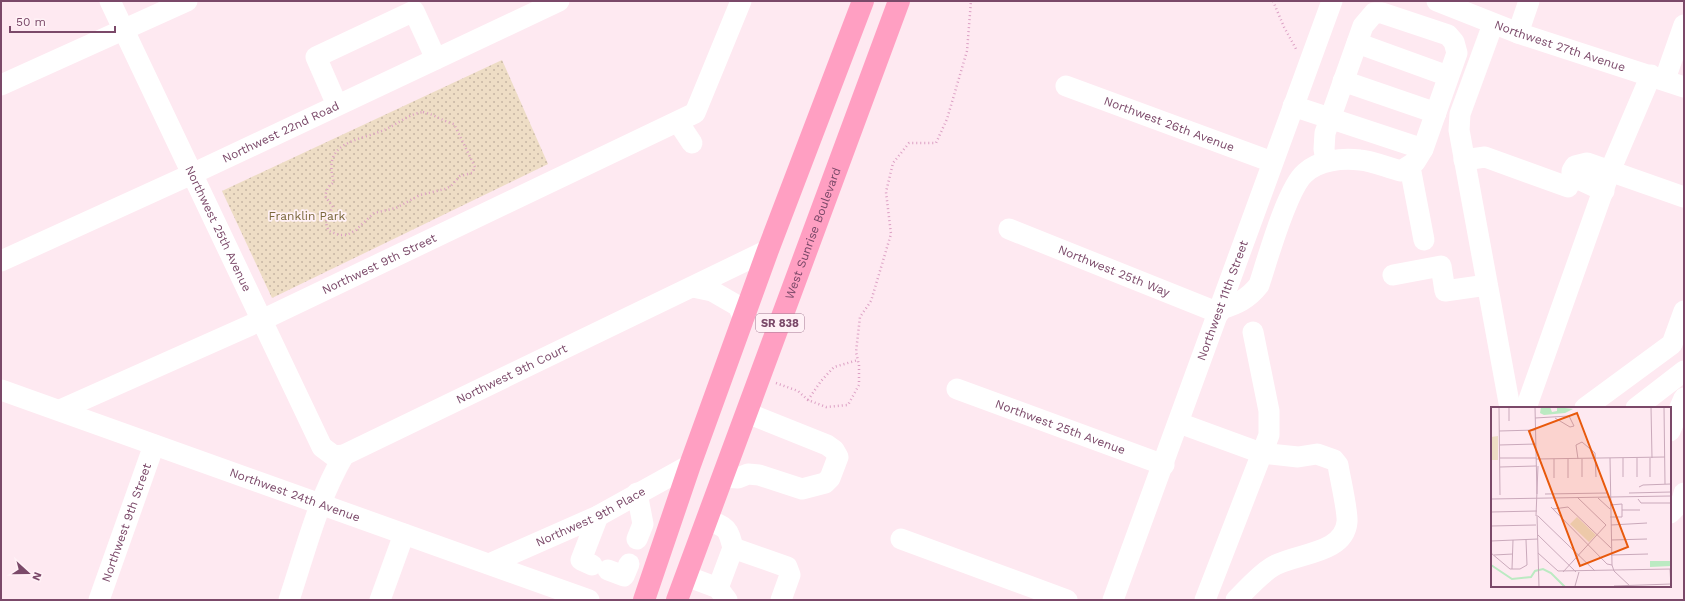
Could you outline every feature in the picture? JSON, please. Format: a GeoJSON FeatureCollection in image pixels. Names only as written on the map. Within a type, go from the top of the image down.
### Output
{"type":"FeatureCollection","features":[{"type":"Feature","properties":{"kind":"main road","name":"SR 838"},"geometry":{"type":"LineString","coordinates":[[644,600],[690,465],[768,250],[863,1]]}},
{"type":"Feature","properties":{"kind":"main road","name":"West Sunrise Boulevard"},"geometry":{"type":"LineString","coordinates":[[677,600],[899,1]]}},
{"type":"Feature","properties":{"kind":"street","name":"Northwest 25th Avenue"},"geometry":{"type":"LineString","coordinates":[[110,1],[262,320],[332,452]]}},
{"type":"Feature","properties":{"kind":"street"},"geometry":{"type":"LineString","coordinates":[[1,85],[124,31],[187,1]]}},
{"type":"Feature","properties":{"kind":"street","name":"Northwest 22nd Road"},"geometry":{"type":"LineString","coordinates":[[1,261],[192,174],[436,59],[524,8],[559,1]]}},
{"type":"Feature","properties":{"kind":"street"},"geometry":{"type":"LineString","coordinates":[[692,143],[686,118],[741,1]]}},
{"type":"Feature","properties":{"kind":"street","name":"Northwest 11th Street"},"geometry":{"type":"LineString","coordinates":[[1114,600],[1220,311],[1272,162],[1332,1]]}},
{"type":"Feature","properties":{"kind":"street","name":"Northwest 27th Avenue"},"geometry":{"type":"LineString","coordinates":[[1437,1],[1518,33],[1684,86]]}},
{"type":"Feature","properties":{"kind":"street"},"geometry":{"type":"LineString","coordinates":[[1518,33],[1529,1]]}},
{"type":"Feature","properties":{"kind":"street"},"geometry":{"type":"LineString","coordinates":[[337,105],[316,57],[414,11],[436,59]]}},
{"type":"Feature","properties":{"kind":"street"},"geometry":{"type":"LineString","coordinates":[[1220,311],[1239,304],[1250,297],[1259,286],[1293,189],[1304,173],[1318,164],[1326,162],[1360,160],[1401,172],[1410,167],[1423,149],[1457,53],[1454,42],[1448,35],[1382,13],[1374,13],[1363,26],[1325,133],[1324,144],[1326,162]]}},
{"type":"Feature","properties":{"kind":"street"},"geometry":{"type":"LineString","coordinates":[[1493,24],[1460,114],[1459,130],[1510,407]]}},
{"type":"Feature","properties":{"kind":"street"},"geometry":{"type":"LineString","coordinates":[[1526,407],[1610,171],[1684,26]]}},
{"type":"Feature","properties":{"kind":"street"},"geometry":{"type":"LineString","coordinates":[[1357,43],[1448,76]]}},
{"type":"Feature","properties":{"kind":"street"},"geometry":{"type":"LineString","coordinates":[[1343,81],[1436,113]]}},
{"type":"Feature","properties":{"kind":"street","name":"Northwest 26th Avenue"},"geometry":{"type":"LineString","coordinates":[[1066,86],[1272,162]]}},
{"type":"Feature","properties":{"kind":"street"},"geometry":{"type":"LineString","coordinates":[[1293,106],[1423,149]]}},
{"type":"Feature","properties":{"kind":"street","name":"Northwest 9th Street"},"geometry":{"type":"LineString","coordinates":[[60,410],[262,320],[686,118]]}},
{"type":"Feature","properties":{"kind":"street"},"geometry":{"type":"LineString","coordinates":[[1464,160],[1485,157],[1568,187]]}},
{"type":"Feature","properties":{"kind":"street"},"geometry":{"type":"LineString","coordinates":[[1604,191],[1577,180],[1572,176],[1574,166],[1587,164],[1684,197]]}},
{"type":"Feature","properties":{"kind":"street"},"geometry":{"type":"LineString","coordinates":[[1410,167],[1424,240]]}},
{"type":"Feature","properties":{"kind":"street","name":"Northwest 25th Way"},"geometry":{"type":"LineString","coordinates":[[1008,229],[1220,311]]}},
{"type":"Feature","properties":{"kind":"street","name":"Northwest 9th Court"},"geometry":{"type":"LineString","coordinates":[[332,452],[693,287],[768,250]]}},
{"type":"Feature","properties":{"kind":"street"},"geometry":{"type":"LineString","coordinates":[[1393,275],[1442,266],[1446,291],[1487,285]]}},
{"type":"Feature","properties":{"kind":"street"},"geometry":{"type":"LineString","coordinates":[[693,287],[712,291],[738,306],[744,319]]}},
{"type":"Feature","properties":{"kind":"street"},"geometry":{"type":"LineString","coordinates":[[1586,407],[1672,344],[1684,311]]}},
{"type":"Feature","properties":{"kind":"street"},"geometry":{"type":"LineString","coordinates":[[1204,600],[1269,435],[1269,412],[1253,332]]}},
{"type":"Feature","properties":{"kind":"street"},"geometry":{"type":"LineString","coordinates":[[1637,407],[1684,371]]}},
{"type":"Feature","properties":{"kind":"street","name":"Northwest 25th Avenue"},"geometry":{"type":"LineString","coordinates":[[957,389],[1164,465]]}},
{"type":"Feature","properties":{"kind":"street","name":"Northwest 24th Avenue"},"geometry":{"type":"LineString","coordinates":[[1,390],[154,445],[324,498],[404,534],[488,564],[536,591],[589,600]]}},
{"type":"Feature","properties":{"kind":"street"},"geometry":{"type":"LineString","coordinates":[[1671,429],[1684,398]]}},
{"type":"Feature","properties":{"kind":"street"},"geometry":{"type":"LineString","coordinates":[[723,477],[738,478],[748,474],[760,475],[802,489],[825,482],[830,478],[838,457],[834,450],[827,445],[747,413]]}},
{"type":"Feature","properties":{"kind":"street"},"geometry":{"type":"LineString","coordinates":[[1179,423],[1261,453],[1298,456],[1317,454],[1334,460],[1338,465],[1348,522],[1340,538],[1324,550],[1283,561],[1271,567],[1236,600]]}},
{"type":"Feature","properties":{"kind":"street"},"geometry":{"type":"LineString","coordinates":[[1671,434],[1684,426]]}},
{"type":"Feature","properties":{"kind":"street","name":"Northwest 9th Street"},"geometry":{"type":"LineString","coordinates":[[99,600],[154,445]]}},
{"type":"Feature","properties":{"kind":"street"},"geometry":{"type":"LineString","coordinates":[[288,600],[324,498],[327,470],[332,452]]}},
{"type":"Feature","properties":{"kind":"street","name":"Northwest 9th Place"},"geometry":{"type":"LineString","coordinates":[[488,564],[598,516],[637,493],[690,465]]}},
{"type":"Feature","properties":{"kind":"street"},"geometry":{"type":"LineString","coordinates":[[637,493],[643,524],[637,539]]}},
{"type":"Feature","properties":{"kind":"street"},"geometry":{"type":"LineString","coordinates":[[1671,512],[1682,501],[1684,493]]}},
{"type":"Feature","properties":{"kind":"street"},"geometry":{"type":"LineString","coordinates":[[567,596],[594,565],[598,516]]}},
{"type":"Feature","properties":{"kind":"street"},"geometry":{"type":"LineString","coordinates":[[686,576],[722,594],[733,548],[729,530],[724,526],[707,520]]}},
{"type":"Feature","properties":{"kind":"street"},"geometry":{"type":"LineString","coordinates":[[380,600],[404,534]]}},
{"type":"Feature","properties":{"kind":"street"},"geometry":{"type":"LineString","coordinates":[[901,539],[1067,600]]}},
{"type":"Feature","properties":{"kind":"street"},"geometry":{"type":"LineString","coordinates":[[733,548],[787,567],[790,575],[781,600]]}},
{"type":"Feature","properties":{"kind":"street"},"geometry":{"type":"LineString","coordinates":[[594,565],[624,576],[628,564]]}},
{"type":"Feature","properties":{"kind":"path"},"geometry":{"type":"LineString","coordinates":[[775,383],[798,391],[808,400],[826,407],[848,405],[859,385],[858,360],[856,352],[860,317],[871,301],[891,234],[886,192],[893,162],[909,143],[936,142],[947,119],[967,51],[971,1]]}},
{"type":"Feature","properties":{"kind":"path"},"geometry":{"type":"LineString","coordinates":[[1273,1],[1292,44],[1298,52]]}},
{"type":"Feature","properties":{"kind":"path"},"geometry":{"type":"LineString","coordinates":[[423,112],[438,115],[446,122],[454,124],[475,167],[472,173],[460,176],[451,186],[420,195],[396,208],[374,213],[356,230],[347,235],[339,235],[329,231],[325,225],[327,217],[333,207],[325,196],[328,187],[334,182],[332,166],[336,155],[342,146],[350,141],[384,130],[411,114],[423,112]]}},
{"type":"Feature","properties":{"kind":"path"},"geometry":{"type":"LineString","coordinates":[[808,400],[821,381],[834,367],[858,360]]}},
{"type":"Feature","properties":{"kind":"green space","name":"Franklin Park"},"geometry":{"type":"Polygon","coordinates":[[[502,60],[548,164],[272,298],[222,191],[502,60]]]}}]}
